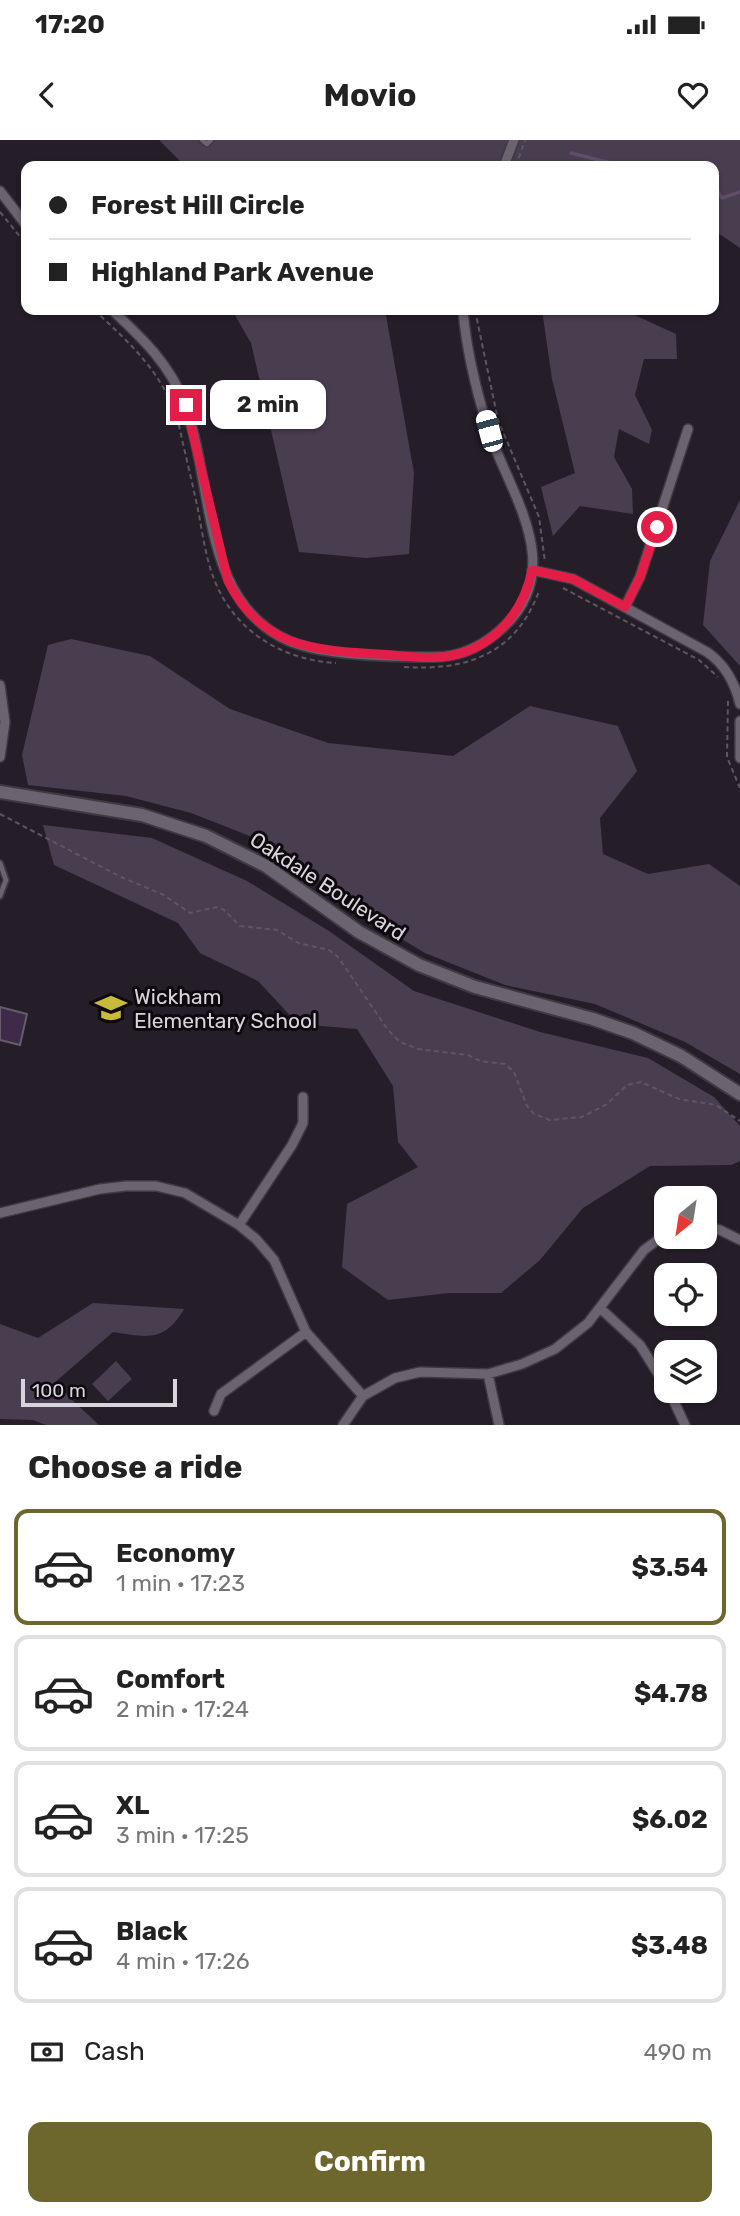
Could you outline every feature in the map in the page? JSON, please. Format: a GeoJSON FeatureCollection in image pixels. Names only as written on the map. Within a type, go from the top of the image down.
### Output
{"type":"FeatureCollection","features":[{"type":"Feature","properties":{"kind":"main road","name":"Oakdale Boulevard"},"geometry":{"type":"LineString","coordinates":[[0,792],[142,815],[206,836],[266,866],[359,932],[419,965],[475,987],[634,1033],[681,1055],[740,1094]]}},
{"type":"Feature","properties":{"kind":"street"},"geometry":{"type":"LineString","coordinates":[[506,161],[513,140]]}},
{"type":"Feature","properties":{"kind":"street"},"geometry":{"type":"LineString","coordinates":[[0,191],[21,218]]}},
{"type":"Feature","properties":{"kind":"street"},"geometry":{"type":"LineString","coordinates":[[117,315],[155,352],[178,388],[192,429],[222,566],[228,581],[248,612],[277,635],[300,645],[324,650],[432,657],[463,652],[479,646],[504,627],[523,599],[532,570],[530,531],[489,431],[464,315]]}},
{"type":"Feature","properties":{"kind":"street"},"geometry":{"type":"LineString","coordinates":[[625,607],[640,577],[688,429]]}},
{"type":"Feature","properties":{"kind":"street"},"geometry":{"type":"LineString","coordinates":[[532,570],[573,579],[716,658],[730,675],[740,704]]}},
{"type":"Feature","properties":{"kind":"street"},"geometry":{"type":"LineString","coordinates":[[0,684],[5,722],[0,757]]}},
{"type":"Feature","properties":{"kind":"street"},"geometry":{"type":"LineString","coordinates":[[740,721],[740,758]]}},
{"type":"Feature","properties":{"kind":"street"},"geometry":{"type":"LineString","coordinates":[[239,1225],[292,1146],[303,1123],[303,1097]]}},
{"type":"Feature","properties":{"kind":"street"},"geometry":{"type":"LineString","coordinates":[[0,1213],[100,1189],[156,1186],[186,1193],[239,1225],[256,1239],[274,1260],[306,1332],[363,1396]]}},
{"type":"Feature","properties":{"kind":"street"},"geometry":{"type":"LineString","coordinates":[[718,1230],[740,1240]]}},
{"type":"Feature","properties":{"kind":"street"},"geometry":{"type":"LineString","coordinates":[[343,1425],[363,1396],[395,1378],[420,1372],[488,1374],[522,1364],[555,1349],[575,1335],[601,1309],[645,1250],[654,1243]]}},
{"type":"Feature","properties":{"kind":"street"},"geometry":{"type":"LineString","coordinates":[[601,1309],[640,1345],[654,1368]]}},
{"type":"Feature","properties":{"kind":"street"},"geometry":{"type":"LineString","coordinates":[[214,1412],[220,1394],[306,1332]]}},
{"type":"Feature","properties":{"kind":"street"},"geometry":{"type":"LineString","coordinates":[[488,1374],[499,1425]]}},
{"type":"Feature","properties":{"kind":"street"},"geometry":{"type":"LineString","coordinates":[[674,1403],[685,1425]]}},
{"type":"Feature","properties":{"kind":"lane"},"geometry":{"type":"LineString","coordinates":[[202,140],[207,144],[211,140]]}},
{"type":"Feature","properties":{"kind":"lane"},"geometry":{"type":"LineString","coordinates":[[0,863],[6,880],[0,896]]}},
{"type":"Feature","properties":{"kind":"path"},"geometry":{"type":"LineString","coordinates":[[518,161],[525,140]]}},
{"type":"Feature","properties":{"kind":"path"},"geometry":{"type":"LineString","coordinates":[[0,212],[21,238]]}},
{"type":"Feature","properties":{"kind":"path"},"geometry":{"type":"LineString","coordinates":[[99,315],[146,360],[170,398],[178,421],[211,568],[227,604],[247,628],[272,646],[302,658],[341,663]]}},
{"type":"Feature","properties":{"kind":"path"},"geometry":{"type":"LineString","coordinates":[[396,667],[429,669],[456,666],[476,660],[501,645],[528,614],[545,572],[545,548],[539,517],[498,420],[476,315]]}},
{"type":"Feature","properties":{"kind":"path"},"geometry":{"type":"LineString","coordinates":[[561,587],[699,660],[719,679]]}},
{"type":"Feature","properties":{"kind":"path"},"geometry":{"type":"LineString","coordinates":[[728,701],[727,757],[740,788]]}},
{"type":"Feature","properties":{"kind":"path"},"geometry":{"type":"LineString","coordinates":[[0,814],[121,877],[164,895],[190,913],[217,907],[224,910],[240,926],[277,930],[298,943],[329,950],[338,957],[388,1030],[400,1042],[418,1049],[468,1055],[480,1061],[505,1064],[514,1072],[527,1106],[534,1114],[550,1119],[582,1116],[607,1104],[627,1085],[641,1082],[679,1099],[716,1105],[740,1121]]}},
{"type":"Feature","properties":{"kind":"shaded area"},"geometry":{"type":"Polygon","coordinates":[[[159,140],[740,140],[740,248],[719,235],[719,161],[180,161],[159,140]]]}},
{"type":"Feature","properties":{"kind":"shaded area"},"geometry":{"type":"Polygon","coordinates":[[[235,315],[386,315],[414,473],[409,554],[366,558],[299,552],[251,343],[235,315]]]}},
{"type":"Feature","properties":{"kind":"shaded area"},"geometry":{"type":"Polygon","coordinates":[[[543,315],[634,315],[676,334],[677,359],[644,359],[635,395],[652,430],[649,444],[619,429],[614,457],[632,489],[633,514],[580,506],[553,536],[541,487],[575,473],[552,379],[543,315]]]}},
{"type":"Feature","properties":{"kind":"shaded area"},"geometry":{"type":"Polygon","coordinates":[[[740,500],[740,666],[703,625],[710,561],[740,500]]]}},
{"type":"Feature","properties":{"kind":"shaded area"},"geometry":{"type":"Polygon","coordinates":[[[71,639],[150,656],[230,709],[328,743],[453,756],[530,706],[618,726],[637,771],[600,818],[603,854],[648,874],[709,864],[740,886],[740,1074],[685,1042],[595,1004],[505,985],[425,953],[361,915],[283,849],[191,813],[126,796],[28,785],[22,755],[48,645],[71,639]]]}},
{"type":"Feature","properties":{"kind":"shaded area"},"geometry":{"type":"Polygon","coordinates":[[[43,825],[152,838],[247,881],[329,931],[414,991],[540,1032],[648,1058],[714,1097],[740,1126],[740,1161],[731,1165],[650,1166],[583,1208],[540,1260],[501,1293],[449,1293],[388,1300],[342,1267],[347,1204],[418,1167],[398,1142],[393,1086],[357,1029],[298,1024],[258,981],[200,953],[178,923],[54,865],[43,825]]]}},
{"type":"Feature","properties":{"kind":"shaded area"},"geometry":{"type":"Polygon","coordinates":[[[93,1303],[184,1309],[177,1320],[162,1333],[145,1336],[113,1332],[54,1383],[99,1425],[46,1425],[33,1420],[0,1419],[0,1324],[38,1338],[93,1303]]]}},
{"type":"Feature","properties":{"kind":"shaded area"},"geometry":{"type":"Polygon","coordinates":[[[116,1361],[132,1379],[108,1401],[92,1384],[116,1361]]]}},
{"type":"Feature","properties":{"kind":"building"},"geometry":{"type":"Polygon","coordinates":[[[0,1007],[27,1014],[20,1045],[0,1040],[0,1007]]]}},
{"type":"Feature","properties":{"kind":"waterway"},"geometry":{"type":"LineString","coordinates":[[571,153],[603,161]]}},
{"type":"Feature","properties":{"kind":"waterway"},"geometry":{"type":"LineString","coordinates":[[719,194],[722,198],[740,192]]}},
{"type":"Feature","properties":{"kind":"place","name":"Wickham Elementary School"},"geometry":{"type":"Point","coordinates":[111,1008]}},
{"type":"Feature","properties":{"kind":"route"},"geometry":{"type":"LineString","coordinates":[[186,405],[222,566],[228,581],[243,606],[254,618],[277,635],[307,647],[432,657],[463,652],[491,638],[515,614],[532,570],[573,579],[625,607],[640,577],[657,527]]}}]}
